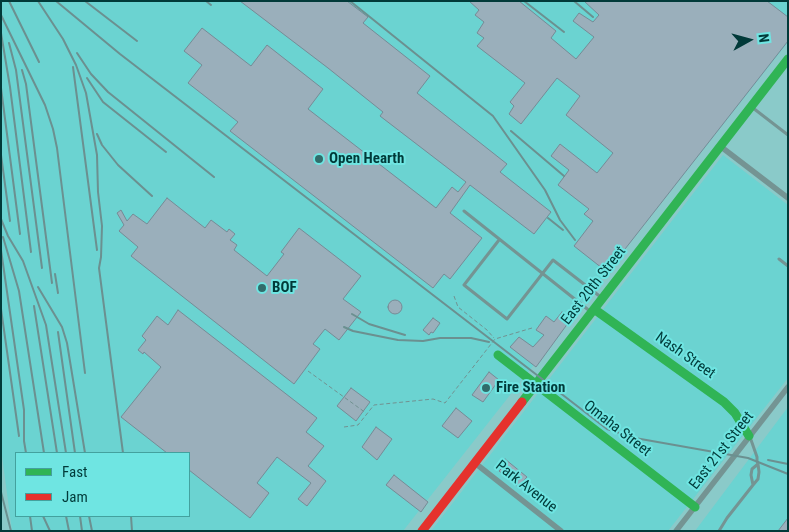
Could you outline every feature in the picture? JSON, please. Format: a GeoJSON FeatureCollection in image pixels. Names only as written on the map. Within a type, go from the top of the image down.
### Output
{"type":"FeatureCollection","features":[{"type":"Feature","properties":{"kind":"street","name":"East 20th Street"},"geometry":{"type":"LineString","coordinates":[[422,531],[750,107],[786,64]]}},
{"type":"Feature","properties":{"kind":"street"},"geometry":{"type":"LineString","coordinates":[[720,146],[788,198]]}},
{"type":"Feature","properties":{"kind":"street","name":"Nash Street"},"geometry":{"type":"LineString","coordinates":[[593,311],[724,402],[735,413],[749,436]]}},
{"type":"Feature","properties":{"kind":"street","name":"Omaha Street"},"geometry":{"type":"LineString","coordinates":[[498,355],[695,507]]}},
{"type":"Feature","properties":{"kind":"street","name":"East 21st Street"},"geometry":{"type":"LineString","coordinates":[[676,531],[788,387]]}},
{"type":"Feature","properties":{"kind":"street","name":"Park Avenue"},"geometry":{"type":"LineString","coordinates":[[475,463],[561,531]]}},
{"type":"Feature","properties":{"kind":"lane"},"geometry":{"type":"LineString","coordinates":[[750,107],[788,135]]}},
{"type":"Feature","properties":{"kind":"lane"},"geometry":{"type":"LineString","coordinates":[[464,211],[542,274],[593,311]]}},
{"type":"Feature","properties":{"kind":"lane"},"geometry":{"type":"LineString","coordinates":[[499,240],[464,285],[507,319],[553,260],[602,298]]}},
{"type":"Feature","properties":{"kind":"lane"},"geometry":{"type":"LineString","coordinates":[[779,259],[788,266]]}},
{"type":"Feature","properties":{"kind":"lane"},"geometry":{"type":"LineString","coordinates":[[719,531],[726,518],[758,479],[758,464],[749,436]]}},
{"type":"Feature","properties":{"kind":"lane"},"geometry":{"type":"LineString","coordinates":[[753,485],[752,469],[758,464]]}},
{"type":"Feature","properties":{"kind":"path"},"geometry":{"type":"LineString","coordinates":[[454,296],[458,307],[487,330],[495,339]]}},
{"type":"Feature","properties":{"kind":"path"},"geometry":{"type":"LineString","coordinates":[[344,427],[358,425],[374,405],[433,399],[445,403],[495,339],[532,328]]}},
{"type":"Feature","properties":{"kind":"path"},"geometry":{"type":"LineString","coordinates":[[308,371],[367,414]]}},
{"type":"Feature","properties":{"kind":"shaded area"},"geometry":{"type":"Polygon","coordinates":[[[1,1],[788,1],[788,42],[403,531],[12,531],[1,448],[1,1]]]}},
{"type":"Feature","properties":{"kind":"shaded area"},"geometry":{"type":"Polygon","coordinates":[[[723,155],[788,205],[788,378],[668,531],[431,531],[723,155]]]}},
{"type":"Feature","properties":{"kind":"shaded area"},"geometry":{"type":"Polygon","coordinates":[[[788,407],[788,531],[695,531],[788,407]]]}},
{"type":"Feature","properties":{"kind":"building"},"geometry":{"type":"Polygon","coordinates":[[[240,1],[347,1],[368,17],[363,23],[430,76],[417,93],[507,164],[500,172],[551,212],[534,234],[470,185],[450,213],[482,238],[450,279],[444,274],[433,288],[230,131],[238,122],[188,83],[202,65],[184,51],[202,28],[251,66],[267,45],[323,89],[308,109],[436,208],[452,187],[458,192],[466,182],[380,116],[383,112],[240,1]]]}},
{"type":"Feature","properties":{"kind":"building"},"geometry":{"type":"Polygon","coordinates":[[[469,1],[519,1],[556,31],[551,38],[576,59],[594,37],[573,21],[579,13],[593,22],[599,15],[584,1],[767,1],[788,17],[788,41],[607,272],[574,246],[593,221],[584,214],[589,209],[558,185],[569,170],[551,156],[560,144],[597,173],[613,153],[566,115],[580,96],[557,78],[521,124],[509,114],[514,106],[510,102],[525,83],[477,46],[484,38],[477,33],[484,22],[475,15],[479,10],[469,1]]]}},
{"type":"Feature","properties":{"kind":"building","name":"BOF"},"geometry":{"type":"Polygon","coordinates":[[[167,198],[205,228],[211,220],[227,232],[229,229],[235,234],[230,240],[237,245],[234,250],[267,276],[284,254],[281,252],[299,228],[361,276],[343,299],[361,312],[339,340],[325,329],[313,344],[320,349],[294,384],[131,256],[138,247],[119,231],[124,225],[117,213],[121,210],[127,221],[133,214],[147,224],[167,198]]]}},
{"type":"Feature","properties":{"kind":"building"},"geometry":{"type":"Polygon","coordinates":[[[395,300],[400,302],[402,307],[400,312],[395,314],[390,312],[388,307],[390,302],[395,300]]]}},
{"type":"Feature","properties":{"kind":"building"},"geometry":{"type":"Polygon","coordinates":[[[178,310],[317,418],[306,432],[324,446],[308,466],[326,481],[307,506],[298,499],[311,483],[277,457],[257,483],[269,493],[250,518],[190,471],[190,452],[166,452],[121,417],[161,367],[144,352],[143,354],[138,350],[146,340],[142,336],[157,316],[168,325],[178,310]]]}},
{"type":"Feature","properties":{"kind":"building"},"geometry":{"type":"Polygon","coordinates":[[[562,312],[571,319],[536,367],[510,347],[519,337],[533,347],[544,335],[536,330],[546,316],[554,322],[562,312]]]}},
{"type":"Feature","properties":{"kind":"building"},"geometry":{"type":"Polygon","coordinates":[[[433,318],[440,323],[433,333],[431,332],[429,335],[423,330],[433,318]]]}},
{"type":"Feature","properties":{"kind":"building","name":"Fire Station"},"geometry":{"type":"Polygon","coordinates":[[[489,372],[499,380],[483,402],[472,395],[489,372]]]}},
{"type":"Feature","properties":{"kind":"building"},"geometry":{"type":"Polygon","coordinates":[[[351,388],[370,402],[356,421],[337,406],[351,388]]]}},
{"type":"Feature","properties":{"kind":"building"},"geometry":{"type":"Polygon","coordinates":[[[456,408],[472,421],[458,438],[442,426],[456,408]]]}},
{"type":"Feature","properties":{"kind":"building"},"geometry":{"type":"Polygon","coordinates":[[[376,427],[392,439],[377,460],[362,447],[376,427]]]}},
{"type":"Feature","properties":{"kind":"building"},"geometry":{"type":"Polygon","coordinates":[[[505,459],[527,477],[518,487],[499,471],[505,459]]]}},
{"type":"Feature","properties":{"kind":"building"},"geometry":{"type":"Polygon","coordinates":[[[394,475],[428,502],[421,512],[386,485],[394,475]]]}},
{"type":"Feature","properties":{"kind":"building"},"geometry":{"type":"Polygon","coordinates":[[[788,518],[788,531],[778,531],[788,518]]]}},
{"type":"Feature","properties":{"kind":"railway"},"geometry":{"type":"LineString","coordinates":[[9,1],[39,62]]}},
{"type":"Feature","properties":{"kind":"railway"},"geometry":{"type":"LineString","coordinates":[[38,1],[63,39],[76,65],[86,93],[97,155],[98,192],[102,226],[99,268],[123,452]]}},
{"type":"Feature","properties":{"kind":"railway"},"geometry":{"type":"LineString","coordinates":[[56,1],[120,54],[607,429],[635,438],[748,458],[788,474]]}},
{"type":"Feature","properties":{"kind":"railway"},"geometry":{"type":"LineString","coordinates":[[85,1],[137,41]]}},
{"type":"Feature","properties":{"kind":"railway"},"geometry":{"type":"LineString","coordinates":[[206,1],[211,5]]}},
{"type":"Feature","properties":{"kind":"railway"},"geometry":{"type":"LineString","coordinates":[[350,1],[493,116],[545,190],[560,220],[575,240]]}},
{"type":"Feature","properties":{"kind":"railway"},"geometry":{"type":"LineString","coordinates":[[524,1],[564,32]]}},
{"type":"Feature","properties":{"kind":"railway"},"geometry":{"type":"LineString","coordinates":[[574,1],[593,17]]}},
{"type":"Feature","properties":{"kind":"railway"},"geometry":{"type":"LineString","coordinates":[[1,15],[45,105],[53,129],[85,373]]}},
{"type":"Feature","properties":{"kind":"railway"},"geometry":{"type":"LineString","coordinates":[[1,33],[10,87],[31,252]]}},
{"type":"Feature","properties":{"kind":"railway"},"geometry":{"type":"LineString","coordinates":[[9,43],[16,70],[42,268]]}},
{"type":"Feature","properties":{"kind":"railway"},"geometry":{"type":"LineString","coordinates":[[77,53],[91,74],[108,92],[214,177]]}},
{"type":"Feature","properties":{"kind":"railway"},"geometry":{"type":"LineString","coordinates":[[73,67],[97,250]]}},
{"type":"Feature","properties":{"kind":"railway"},"geometry":{"type":"LineString","coordinates":[[22,70],[26,84],[52,283]]}},
{"type":"Feature","properties":{"kind":"railway"},"geometry":{"type":"LineString","coordinates":[[87,78],[103,102],[166,152]]}},
{"type":"Feature","properties":{"kind":"railway"},"geometry":{"type":"LineString","coordinates":[[1,88],[20,234]]}},
{"type":"Feature","properties":{"kind":"railway"},"geometry":{"type":"LineString","coordinates":[[511,131],[564,176]]}},
{"type":"Feature","properties":{"kind":"railway"},"geometry":{"type":"LineString","coordinates":[[97,134],[102,145],[118,165],[152,196]]}},
{"type":"Feature","properties":{"kind":"railway"},"geometry":{"type":"LineString","coordinates":[[1,155],[10,221]]}},
{"type":"Feature","properties":{"kind":"railway"},"geometry":{"type":"LineString","coordinates":[[548,218],[563,230]]}},
{"type":"Feature","properties":{"kind":"railway"},"geometry":{"type":"LineString","coordinates":[[1,219],[8,236],[23,261],[46,325],[66,452]]}},
{"type":"Feature","properties":{"kind":"railway"},"geometry":{"type":"LineString","coordinates":[[3,237],[19,291],[44,452]]}},
{"type":"Feature","properties":{"kind":"railway"},"geometry":{"type":"LineString","coordinates":[[1,250],[24,410],[26,452]]}},
{"type":"Feature","properties":{"kind":"railway"},"geometry":{"type":"LineString","coordinates":[[55,274],[58,293]]}},
{"type":"Feature","properties":{"kind":"railway"},"geometry":{"type":"LineString","coordinates":[[38,287],[62,327],[67,343],[85,452]]}},
{"type":"Feature","properties":{"kind":"railway"},"geometry":{"type":"LineString","coordinates":[[34,306],[57,452]]}},
{"type":"Feature","properties":{"kind":"railway"},"geometry":{"type":"LineString","coordinates":[[1,309],[19,436]]}},
{"type":"Feature","properties":{"kind":"railway"},"geometry":{"type":"LineString","coordinates":[[352,314],[369,324],[405,335]]}},
{"type":"Feature","properties":{"kind":"railway"},"geometry":{"type":"LineString","coordinates":[[344,327],[353,331],[398,340],[423,341],[440,338],[471,338],[489,342]]}},
{"type":"Feature","properties":{"kind":"railway"},"geometry":{"type":"LineString","coordinates":[[58,332],[75,452]]}},
{"type":"Feature","properties":{"kind":"railway"},"geometry":{"type":"LineString","coordinates":[[768,460],[788,464]]}},
{"type":"Feature","properties":{"kind":"railway"},"geometry":{"type":"LineString","coordinates":[[1,492],[11,531]]}},
{"type":"Feature","properties":{"kind":"railway"},"geometry":{"type":"LineString","coordinates":[[30,517],[32,531]]}},
{"type":"Feature","properties":{"kind":"railway"},"geometry":{"type":"LineString","coordinates":[[43,517],[50,531]]}},
{"type":"Feature","properties":{"kind":"railway"},"geometry":{"type":"LineString","coordinates":[[66,517],[69,531]]}},
{"type":"Feature","properties":{"kind":"railway"},"geometry":{"type":"LineString","coordinates":[[80,517],[82,531]]}},
{"type":"Feature","properties":{"kind":"railway"},"geometry":{"type":"LineString","coordinates":[[89,517],[92,531]]}},
{"type":"Feature","properties":{"kind":"railway"},"geometry":{"type":"LineString","coordinates":[[131,517],[132,531]]}},
{"type":"Feature","properties":{"kind":"traffic: fast"},"geometry":{"type":"LineString","coordinates":[[522,402],[788,59]]}},
{"type":"Feature","properties":{"kind":"traffic: fast"},"geometry":{"type":"LineString","coordinates":[[594,309],[724,402],[735,413],[749,436]]}},
{"type":"Feature","properties":{"kind":"traffic: fast"},"geometry":{"type":"LineString","coordinates":[[498,355],[695,507]]}},
{"type":"Feature","properties":{"kind":"traffic: jam"},"geometry":{"type":"LineString","coordinates":[[422,531],[522,402]]}},
{"type":"Feature","properties":{"kind":"place","name":"Open Hearth"},"geometry":{"type":"Point","coordinates":[319,159]}},
{"type":"Feature","properties":{"kind":"place","name":"BOF"},"geometry":{"type":"Point","coordinates":[262,288]}},
{"type":"Feature","properties":{"kind":"place","name":"Fire Station"},"geometry":{"type":"Point","coordinates":[486,388]}}]}
